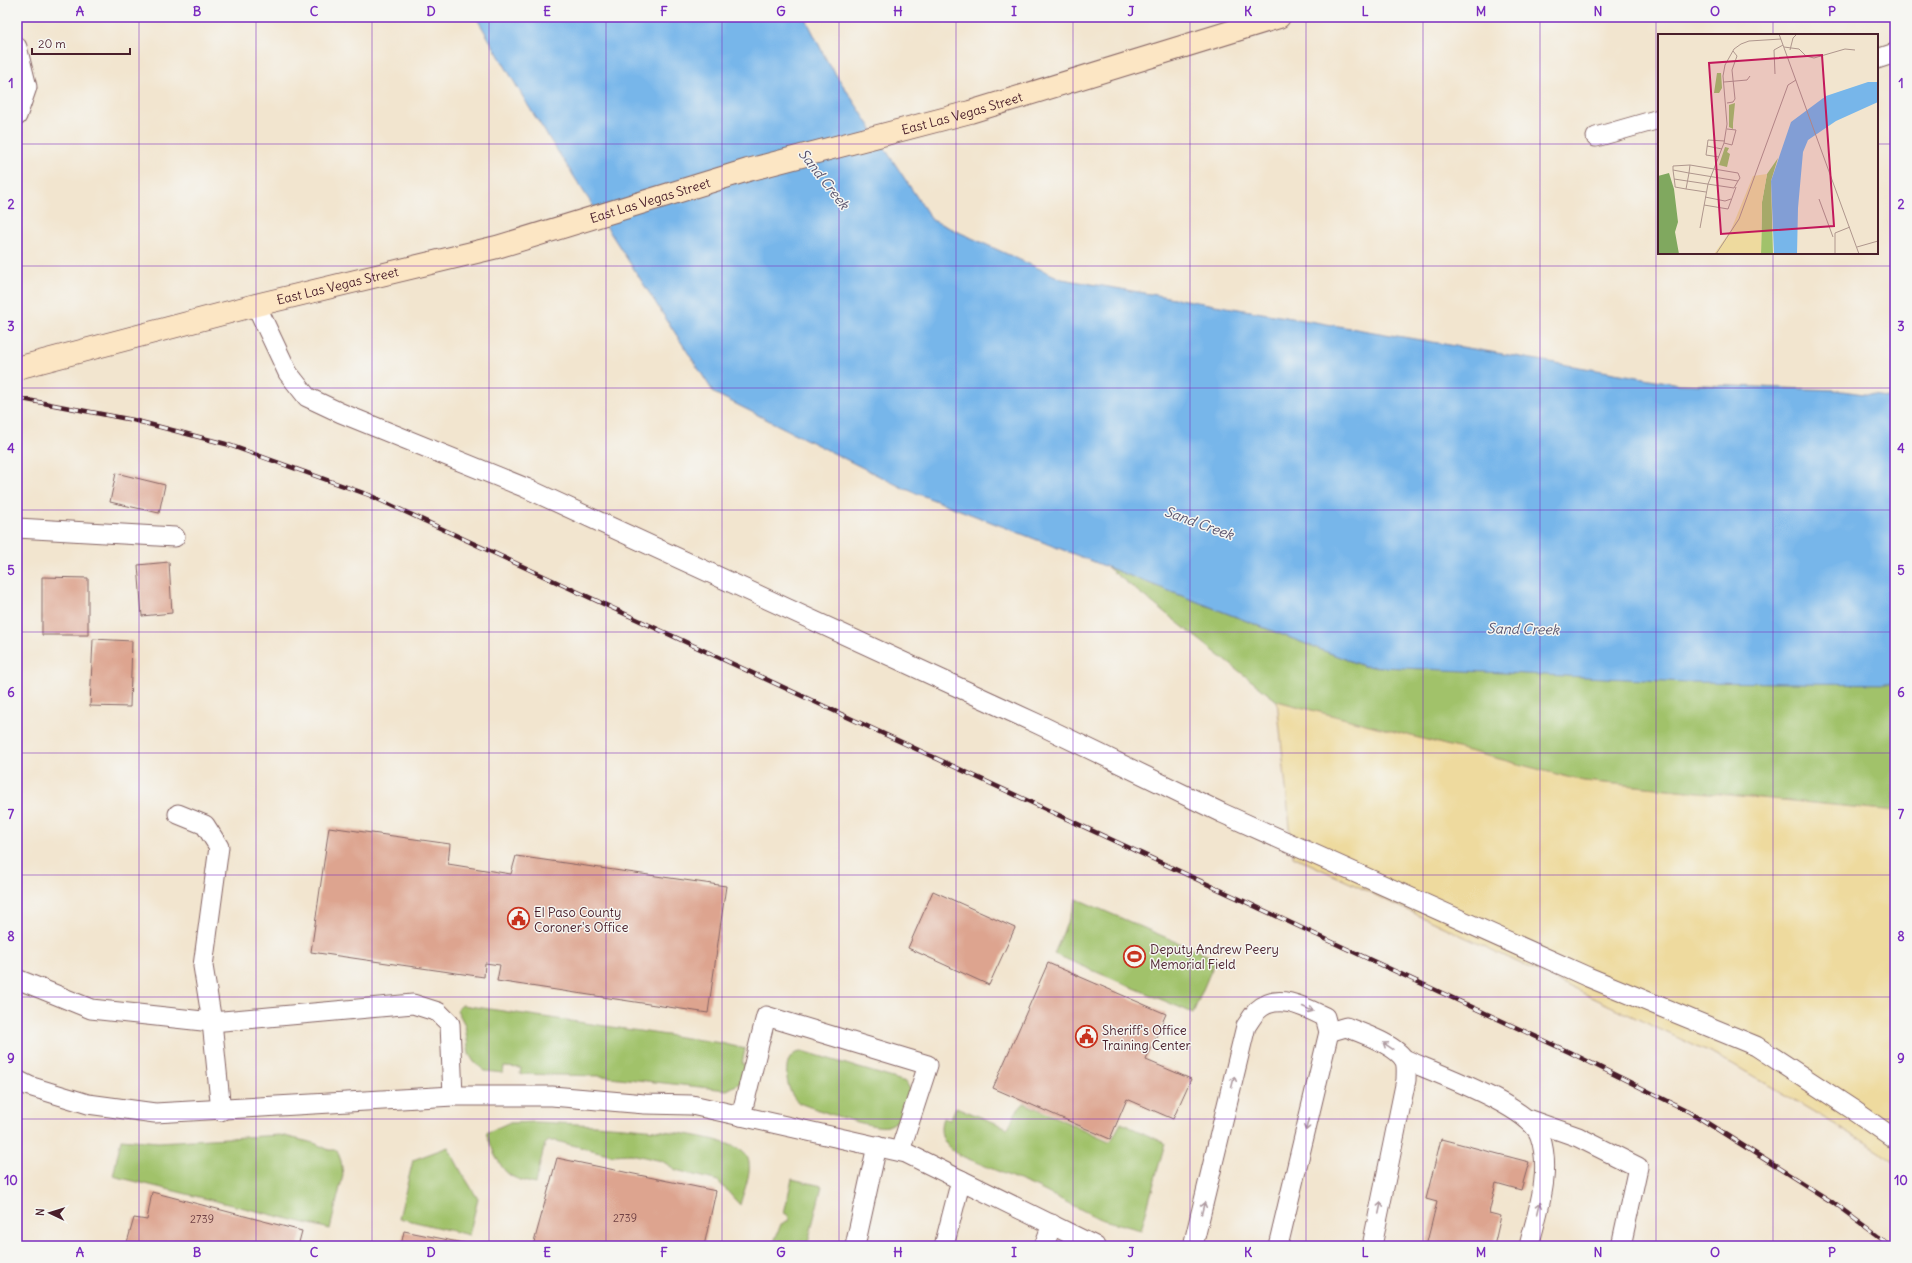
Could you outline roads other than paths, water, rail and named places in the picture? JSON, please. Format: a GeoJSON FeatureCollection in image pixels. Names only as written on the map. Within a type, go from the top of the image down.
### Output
{"type":"FeatureCollection","features":[{"type":"Feature","properties":{"kind":"street","name":"East Las Vegas Street"},"geometry":{"type":"LineString","coordinates":[[17,368],[256,305],[497,247],[748,170],[970,112],[1280,17]]}},
{"type":"Feature","properties":{"kind":"lane"},"geometry":{"type":"LineString","coordinates":[[17,47],[27,87],[17,116]]}},
{"type":"Feature","properties":{"kind":"lane"},"geometry":{"type":"LineString","coordinates":[[1878,58],[1895,54]]}},
{"type":"Feature","properties":{"kind":"lane"},"geometry":{"type":"LineString","coordinates":[[1596,137],[1658,119]]}},
{"type":"Feature","properties":{"kind":"lane"},"geometry":{"type":"LineString","coordinates":[[256,305],[288,374],[307,397],[341,413],[526,488],[1032,722],[1222,813],[1588,977],[1756,1046],[1855,1111],[1895,1140]]}},
{"type":"Feature","properties":{"kind":"lane"},"geometry":{"type":"LineString","coordinates":[[17,528],[175,537]]}},
{"type":"Feature","properties":{"kind":"lane"},"geometry":{"type":"LineString","coordinates":[[178,814],[205,825],[219,847],[203,966],[212,1022],[221,1111]]}},
{"type":"Feature","properties":{"kind":"lane"},"geometry":{"type":"LineString","coordinates":[[17,979],[91,1009],[212,1022],[413,1004],[438,1012],[450,1024],[453,1096]]}},
{"type":"Feature","properties":{"kind":"lane"},"geometry":{"type":"LineString","coordinates":[[1193,1246],[1246,1026],[1257,1011],[1268,1003],[1278,1002],[1304,1006],[1325,1017],[1329,1032],[1278,1246]]}},
{"type":"Feature","properties":{"kind":"lane"},"geometry":{"type":"LineString","coordinates":[[741,1116],[766,1016],[928,1065],[900,1151]]}},
{"type":"Feature","properties":{"kind":"lane"},"geometry":{"type":"LineString","coordinates":[[1329,1032],[1346,1027],[1386,1044],[1404,1059],[1504,1103],[1526,1119],[1539,1134],[1544,1150],[1545,1171],[1543,1190],[1529,1246]]}},
{"type":"Feature","properties":{"kind":"lane"},"geometry":{"type":"LineString","coordinates":[[1372,1246],[1406,1080],[1407,1066],[1404,1059]]}},
{"type":"Feature","properties":{"kind":"lane"},"geometry":{"type":"LineString","coordinates":[[17,1080],[29,1086],[88,1104],[155,1113],[221,1111],[453,1096],[552,1096],[645,1104],[692,1105],[900,1151],[1095,1246]]}},
{"type":"Feature","properties":{"kind":"lane"},"geometry":{"type":"LineString","coordinates":[[1526,1119],[1578,1137],[1638,1167],[1621,1246]]}},
{"type":"Feature","properties":{"kind":"lane"},"geometry":{"type":"LineString","coordinates":[[855,1246],[877,1146]]}},
{"type":"Feature","properties":{"kind":"lane"},"geometry":{"type":"LineString","coordinates":[[944,1246],[961,1180]]}},
{"type":"Feature","properties":{"kind":"lane"},"geometry":{"type":"LineString","coordinates":[[1044,1246],[1052,1224]]}},
{"type":"Feature","properties":{"kind":"water","name":"Sand Creek"},"geometry":{"type":"Polygon","coordinates":[[[476,17],[805,17],[827,61],[932,220],[1062,279],[1679,384],[1834,390],[1895,398],[1895,684],[1686,682],[1363,666],[903,488],[714,393],[529,107],[476,17]]]}},
{"type":"Feature","properties":{"kind":"railway"},"geometry":{"type":"LineString","coordinates":[[17,398],[133,420],[226,444],[369,495],[1569,1052],[1690,1112],[1832,1202],[1891,1246]]}},
{"type":"Feature","properties":{"kind":"place","name":"El Paso County Coroner's Office"},"geometry":{"type":"Point","coordinates":[518,919]}},
{"type":"Feature","properties":{"kind":"place","name":"Deputy Andrew Peery Memorial Field"},"geometry":{"type":"Point","coordinates":[1135,956]}},
{"type":"Feature","properties":{"kind":"place","name":"Sheriff's Office Training Center"},"geometry":{"type":"Point","coordinates":[1086,1037]}}]}
